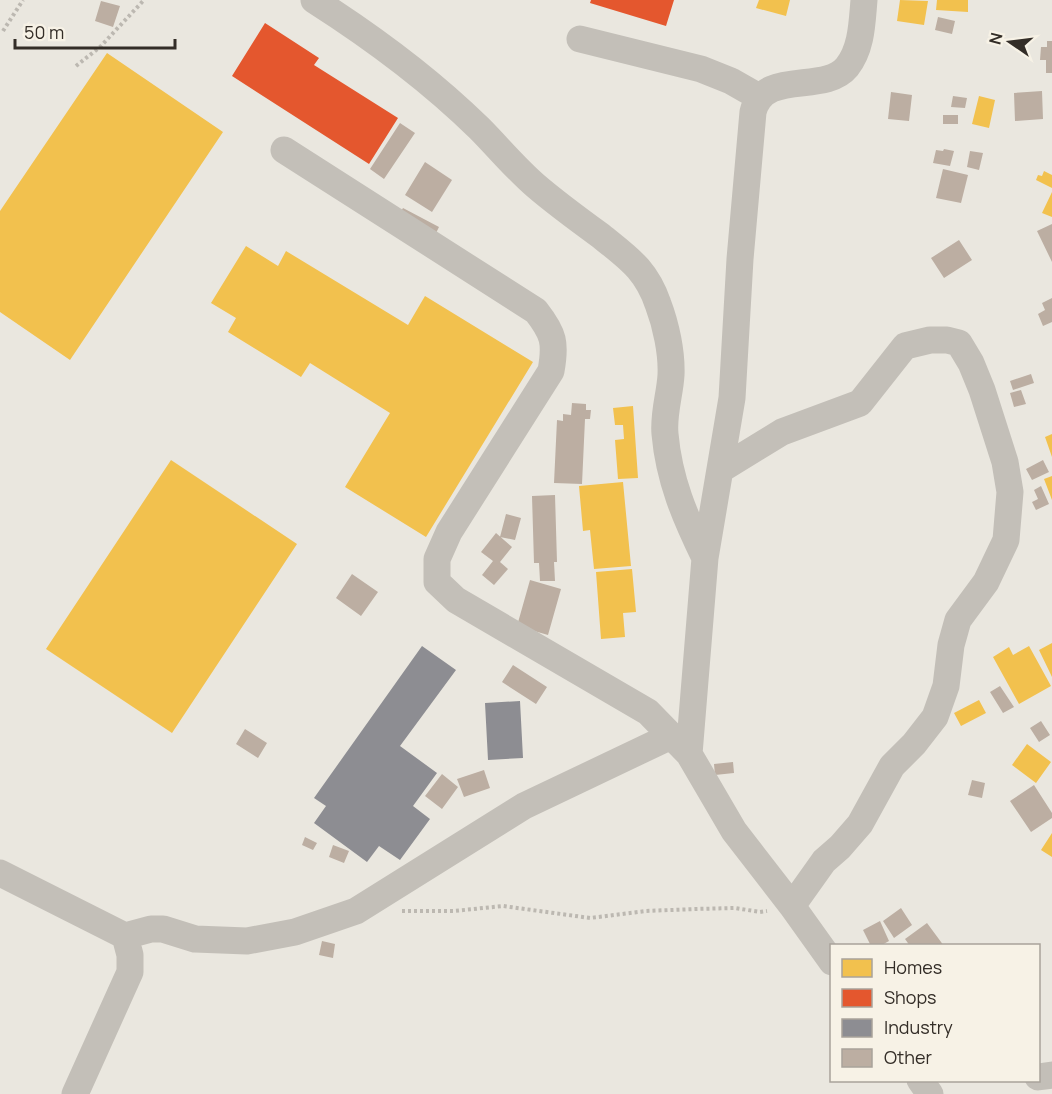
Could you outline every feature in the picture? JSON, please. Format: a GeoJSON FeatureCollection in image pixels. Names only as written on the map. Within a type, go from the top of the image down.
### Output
{"type":"FeatureCollection","features":[{"type":"Feature","properties":{"kind":"street"},"geometry":{"type":"LineString","coordinates":[[314,0],[379,44],[427,82],[480,129],[505,158],[537,186],[628,256],[646,278],[658,304],[669,345],[671,374],[664,432],[670,466],[682,510],[705,558]]}},
{"type":"Feature","properties":{"kind":"street"},"geometry":{"type":"LineString","coordinates":[[680,745],[705,558],[732,398],[754,107],[759,97],[770,89],[835,76],[842,71],[850,62],[858,44],[864,0]]}},
{"type":"Feature","properties":{"kind":"street"},"geometry":{"type":"LineString","coordinates":[[580,39],[701,69],[731,81],[759,97]]}},
{"type":"Feature","properties":{"kind":"street"},"geometry":{"type":"LineString","coordinates":[[284,150],[536,311],[550,330],[555,350],[551,371],[449,532],[436,559],[437,582],[456,600],[648,712],[680,745],[734,831],[792,906],[830,961]]}},
{"type":"Feature","properties":{"kind":"street"},"geometry":{"type":"LineString","coordinates":[[720,470],[782,432],[860,403],[905,346],[930,340],[947,340],[958,343],[971,363],[996,430],[1010,492],[1006,540],[986,582],[958,620],[951,645],[946,686],[935,717],[914,744],[892,766],[860,824],[824,861],[792,906]]}},
{"type":"Feature","properties":{"kind":"street"},"geometry":{"type":"LineString","coordinates":[[0,873],[125,936],[151,929],[163,929],[195,939],[247,941],[295,932],[356,911],[524,806],[680,745]]}},
{"type":"Feature","properties":{"kind":"street"},"geometry":{"type":"LineString","coordinates":[[75,1094],[130,972],[125,936]]}},
{"type":"Feature","properties":{"kind":"path"},"geometry":{"type":"LineString","coordinates":[[3,31],[23,0]]}},
{"type":"Feature","properties":{"kind":"path"},"geometry":{"type":"LineString","coordinates":[[76,66],[100,47],[144,0]]}},
{"type":"Feature","properties":{"kind":"path"},"geometry":{"type":"LineString","coordinates":[[399,911],[454,911],[503,906],[590,918],[646,911],[695,909],[735,908],[760,912],[792,906]]}},
{"type":"Feature","properties":{"kind":"building: Homes"},"geometry":{"type":"Polygon","coordinates":[[[759,0],[790,0],[786,16],[756,8],[759,0]]]}},
{"type":"Feature","properties":{"kind":"building: Homes"},"geometry":{"type":"Polygon","coordinates":[[[900,0],[928,1],[924,25],[897,21],[900,0]]]}},
{"type":"Feature","properties":{"kind":"building: Homes"},"geometry":{"type":"Polygon","coordinates":[[[937,0],[968,0],[968,12],[936,10],[937,0]]]}},
{"type":"Feature","properties":{"kind":"building: Homes"},"geometry":{"type":"Polygon","coordinates":[[[107,53],[223,132],[70,360],[0,312],[0,211],[107,53]]]}},
{"type":"Feature","properties":{"kind":"building: Homes"},"geometry":{"type":"Polygon","coordinates":[[[979,96],[995,100],[989,128],[972,124],[979,96]]]}},
{"type":"Feature","properties":{"kind":"building: Homes"},"geometry":{"type":"Polygon","coordinates":[[[1044,171],[1052,175],[1052,188],[1036,180],[1038,175],[1042,176],[1044,171]]]}},
{"type":"Feature","properties":{"kind":"building: Homes"},"geometry":{"type":"Polygon","coordinates":[[[1052,192],[1052,217],[1042,213],[1052,192]]]}},
{"type":"Feature","properties":{"kind":"building: Homes"},"geometry":{"type":"Polygon","coordinates":[[[246,246],[278,266],[286,251],[408,325],[425,296],[533,362],[426,537],[345,487],[390,413],[310,363],[301,377],[228,332],[236,318],[211,303],[246,246]]]}},
{"type":"Feature","properties":{"kind":"building: Homes"},"geometry":{"type":"Polygon","coordinates":[[[633,406],[638,478],[618,479],[615,440],[624,439],[623,425],[615,425],[613,408],[633,406]]]}},
{"type":"Feature","properties":{"kind":"building: Homes"},"geometry":{"type":"Polygon","coordinates":[[[1052,434],[1052,457],[1045,437],[1052,434]]]}},
{"type":"Feature","properties":{"kind":"building: Homes"},"geometry":{"type":"Polygon","coordinates":[[[171,460],[297,544],[172,733],[46,649],[171,460]]]}},
{"type":"Feature","properties":{"kind":"building: Homes"},"geometry":{"type":"Polygon","coordinates":[[[1052,476],[1052,500],[1044,479],[1052,476]]]}},
{"type":"Feature","properties":{"kind":"building: Homes"},"geometry":{"type":"Polygon","coordinates":[[[623,482],[631,566],[594,569],[590,530],[583,531],[579,486],[623,482]]]}},
{"type":"Feature","properties":{"kind":"building: Homes"},"geometry":{"type":"Polygon","coordinates":[[[632,569],[636,612],[623,613],[625,637],[601,639],[596,572],[632,569]]]}},
{"type":"Feature","properties":{"kind":"building: Homes"},"geometry":{"type":"Polygon","coordinates":[[[1052,643],[1052,677],[1039,650],[1052,643]]]}},
{"type":"Feature","properties":{"kind":"building: Homes"},"geometry":{"type":"Polygon","coordinates":[[[1029,646],[1051,686],[1019,704],[993,657],[1009,647],[1013,655],[1029,646]]]}},
{"type":"Feature","properties":{"kind":"building: Homes"},"geometry":{"type":"Polygon","coordinates":[[[979,700],[986,713],[961,726],[954,713],[979,700]]]}},
{"type":"Feature","properties":{"kind":"building: Homes"},"geometry":{"type":"Polygon","coordinates":[[[1027,744],[1051,762],[1036,783],[1012,765],[1027,744]]]}},
{"type":"Feature","properties":{"kind":"building: Homes"},"geometry":{"type":"Polygon","coordinates":[[[1052,833],[1052,857],[1041,850],[1052,833]]]}},
{"type":"Feature","properties":{"kind":"building: Shops"},"geometry":{"type":"Polygon","coordinates":[[[591,0],[674,0],[666,26],[590,3],[591,0]]]}},
{"type":"Feature","properties":{"kind":"building: Shops"},"geometry":{"type":"Polygon","coordinates":[[[265,23],[319,58],[314,65],[398,118],[369,164],[232,76],[265,23]]]}},
{"type":"Feature","properties":{"kind":"building: Industry"},"geometry":{"type":"Polygon","coordinates":[[[422,646],[456,670],[400,746],[437,773],[413,806],[430,819],[400,860],[379,846],[367,862],[314,823],[326,806],[314,798],[422,646]]]}},
{"type":"Feature","properties":{"kind":"building: Industry"},"geometry":{"type":"Polygon","coordinates":[[[520,701],[523,758],[488,760],[485,703],[520,701]]]}},
{"type":"Feature","properties":{"kind":"building: Other"},"geometry":{"type":"Polygon","coordinates":[[[101,1],[120,6],[113,27],[95,21],[101,1]]]}},
{"type":"Feature","properties":{"kind":"building: Other"},"geometry":{"type":"Polygon","coordinates":[[[938,17],[955,21],[952,34],[935,30],[938,17]]]}},
{"type":"Feature","properties":{"kind":"building: Other"},"geometry":{"type":"Polygon","coordinates":[[[1047,41],[1052,41],[1052,73],[1046,73],[1046,60],[1040,60],[1041,47],[1047,47],[1047,41]]]}},
{"type":"Feature","properties":{"kind":"building: Other"},"geometry":{"type":"Polygon","coordinates":[[[1042,91],[1043,119],[1015,121],[1014,93],[1042,91]]]}},
{"type":"Feature","properties":{"kind":"building: Other"},"geometry":{"type":"Polygon","coordinates":[[[891,92],[912,95],[909,121],[888,119],[891,92]]]}},
{"type":"Feature","properties":{"kind":"building: Other"},"geometry":{"type":"Polygon","coordinates":[[[953,96],[967,98],[965,108],[951,107],[953,96]]]}},
{"type":"Feature","properties":{"kind":"building: Other"},"geometry":{"type":"Polygon","coordinates":[[[943,115],[958,115],[958,124],[943,124],[943,115]]]}},
{"type":"Feature","properties":{"kind":"building: Other"},"geometry":{"type":"Polygon","coordinates":[[[400,123],[415,133],[384,179],[370,169],[400,123]]]}},
{"type":"Feature","properties":{"kind":"building: Other"},"geometry":{"type":"Polygon","coordinates":[[[944,149],[954,151],[950,166],[933,163],[936,150],[943,151],[944,149]]]}},
{"type":"Feature","properties":{"kind":"building: Other"},"geometry":{"type":"Polygon","coordinates":[[[970,151],[983,153],[979,170],[967,167],[970,151]]]}},
{"type":"Feature","properties":{"kind":"building: Other"},"geometry":{"type":"Polygon","coordinates":[[[425,162],[452,180],[432,212],[405,195],[425,162]]]}},
{"type":"Feature","properties":{"kind":"building: Other"},"geometry":{"type":"Polygon","coordinates":[[[943,169],[968,175],[961,203],[936,198],[943,169]]]}},
{"type":"Feature","properties":{"kind":"building: Other"},"geometry":{"type":"Polygon","coordinates":[[[403,208],[439,227],[434,237],[397,218],[403,208]]]}},
{"type":"Feature","properties":{"kind":"building: Other"},"geometry":{"type":"Polygon","coordinates":[[[1052,224],[1052,262],[1037,231],[1052,224]]]}},
{"type":"Feature","properties":{"kind":"building: Other"},"geometry":{"type":"Polygon","coordinates":[[[959,240],[972,260],[944,278],[931,258],[959,240]]]}},
{"type":"Feature","properties":{"kind":"building: Other"},"geometry":{"type":"Polygon","coordinates":[[[1052,298],[1052,322],[1043,326],[1038,314],[1045,310],[1042,303],[1052,298]]]}},
{"type":"Feature","properties":{"kind":"building: Other"},"geometry":{"type":"Polygon","coordinates":[[[1031,374],[1034,383],[1013,390],[1010,381],[1031,374]]]}},
{"type":"Feature","properties":{"kind":"building: Other"},"geometry":{"type":"Polygon","coordinates":[[[1021,390],[1026,404],[1014,407],[1010,393],[1021,390]]]}},
{"type":"Feature","properties":{"kind":"building: Other"},"geometry":{"type":"Polygon","coordinates":[[[572,403],[586,404],[586,410],[591,410],[590,419],[585,419],[582,484],[554,483],[557,420],[563,421],[563,414],[571,415],[572,403]]]}},
{"type":"Feature","properties":{"kind":"building: Other"},"geometry":{"type":"Polygon","coordinates":[[[1043,460],[1049,472],[1032,480],[1026,469],[1043,460]]]}},
{"type":"Feature","properties":{"kind":"building: Other"},"geometry":{"type":"Polygon","coordinates":[[[1041,486],[1049,504],[1036,510],[1032,502],[1038,499],[1034,490],[1041,486]]]}},
{"type":"Feature","properties":{"kind":"building: Other"},"geometry":{"type":"Polygon","coordinates":[[[555,495],[557,562],[554,562],[555,581],[540,581],[539,563],[534,563],[532,496],[555,495]]]}},
{"type":"Feature","properties":{"kind":"building: Other"},"geometry":{"type":"Polygon","coordinates":[[[506,514],[521,518],[515,540],[500,537],[506,514]]]}},
{"type":"Feature","properties":{"kind":"building: Other"},"geometry":{"type":"Polygon","coordinates":[[[496,533],[512,547],[500,562],[508,569],[494,585],[482,575],[493,561],[481,552],[496,533]]]}},
{"type":"Feature","properties":{"kind":"building: Other"},"geometry":{"type":"Polygon","coordinates":[[[352,574],[378,592],[361,616],[336,598],[352,574]]]}},
{"type":"Feature","properties":{"kind":"building: Other"},"geometry":{"type":"Polygon","coordinates":[[[530,580],[561,589],[548,635],[517,626],[530,580]]]}},
{"type":"Feature","properties":{"kind":"building: Other"},"geometry":{"type":"Polygon","coordinates":[[[513,665],[547,687],[536,704],[502,682],[513,665]]]}},
{"type":"Feature","properties":{"kind":"building: Other"},"geometry":{"type":"Polygon","coordinates":[[[1000,686],[1014,707],[1003,713],[990,692],[1000,686]]]}},
{"type":"Feature","properties":{"kind":"building: Other"},"geometry":{"type":"Polygon","coordinates":[[[1041,721],[1050,735],[1039,742],[1030,728],[1041,721]]]}},
{"type":"Feature","properties":{"kind":"building: Other"},"geometry":{"type":"Polygon","coordinates":[[[245,729],[267,743],[258,758],[236,744],[245,729]]]}},
{"type":"Feature","properties":{"kind":"building: Other"},"geometry":{"type":"Polygon","coordinates":[[[733,762],[734,773],[715,775],[714,764],[733,762]]]}},
{"type":"Feature","properties":{"kind":"building: Other"},"geometry":{"type":"Polygon","coordinates":[[[484,770],[490,788],[464,797],[457,779],[484,770]]]}},
{"type":"Feature","properties":{"kind":"building: Other"},"geometry":{"type":"Polygon","coordinates":[[[442,774],[458,787],[442,809],[425,796],[442,774]]]}},
{"type":"Feature","properties":{"kind":"building: Other"},"geometry":{"type":"Polygon","coordinates":[[[972,780],[985,783],[982,798],[968,795],[972,780]]]}},
{"type":"Feature","properties":{"kind":"building: Other"},"geometry":{"type":"Polygon","coordinates":[[[1034,785],[1052,813],[1052,818],[1031,832],[1010,801],[1034,785]]]}},
{"type":"Feature","properties":{"kind":"building: Other"},"geometry":{"type":"Polygon","coordinates":[[[305,837],[317,843],[313,850],[302,845],[305,837]]]}},
{"type":"Feature","properties":{"kind":"building: Other"},"geometry":{"type":"Polygon","coordinates":[[[333,845],[349,851],[344,863],[329,857],[333,845]]]}},
{"type":"Feature","properties":{"kind":"building: Other"},"geometry":{"type":"Polygon","coordinates":[[[901,908],[912,925],[894,938],[883,921],[901,908]]]}},
{"type":"Feature","properties":{"kind":"building: Other"},"geometry":{"type":"Polygon","coordinates":[[[880,921],[889,941],[884,944],[870,944],[863,930],[880,921]]]}},
{"type":"Feature","properties":{"kind":"building: Other"},"geometry":{"type":"Polygon","coordinates":[[[927,923],[943,944],[909,944],[905,939],[927,923]]]}},
{"type":"Feature","properties":{"kind":"building: Other"},"geometry":{"type":"Polygon","coordinates":[[[322,941],[335,944],[333,958],[319,955],[322,941]]]}}]}
